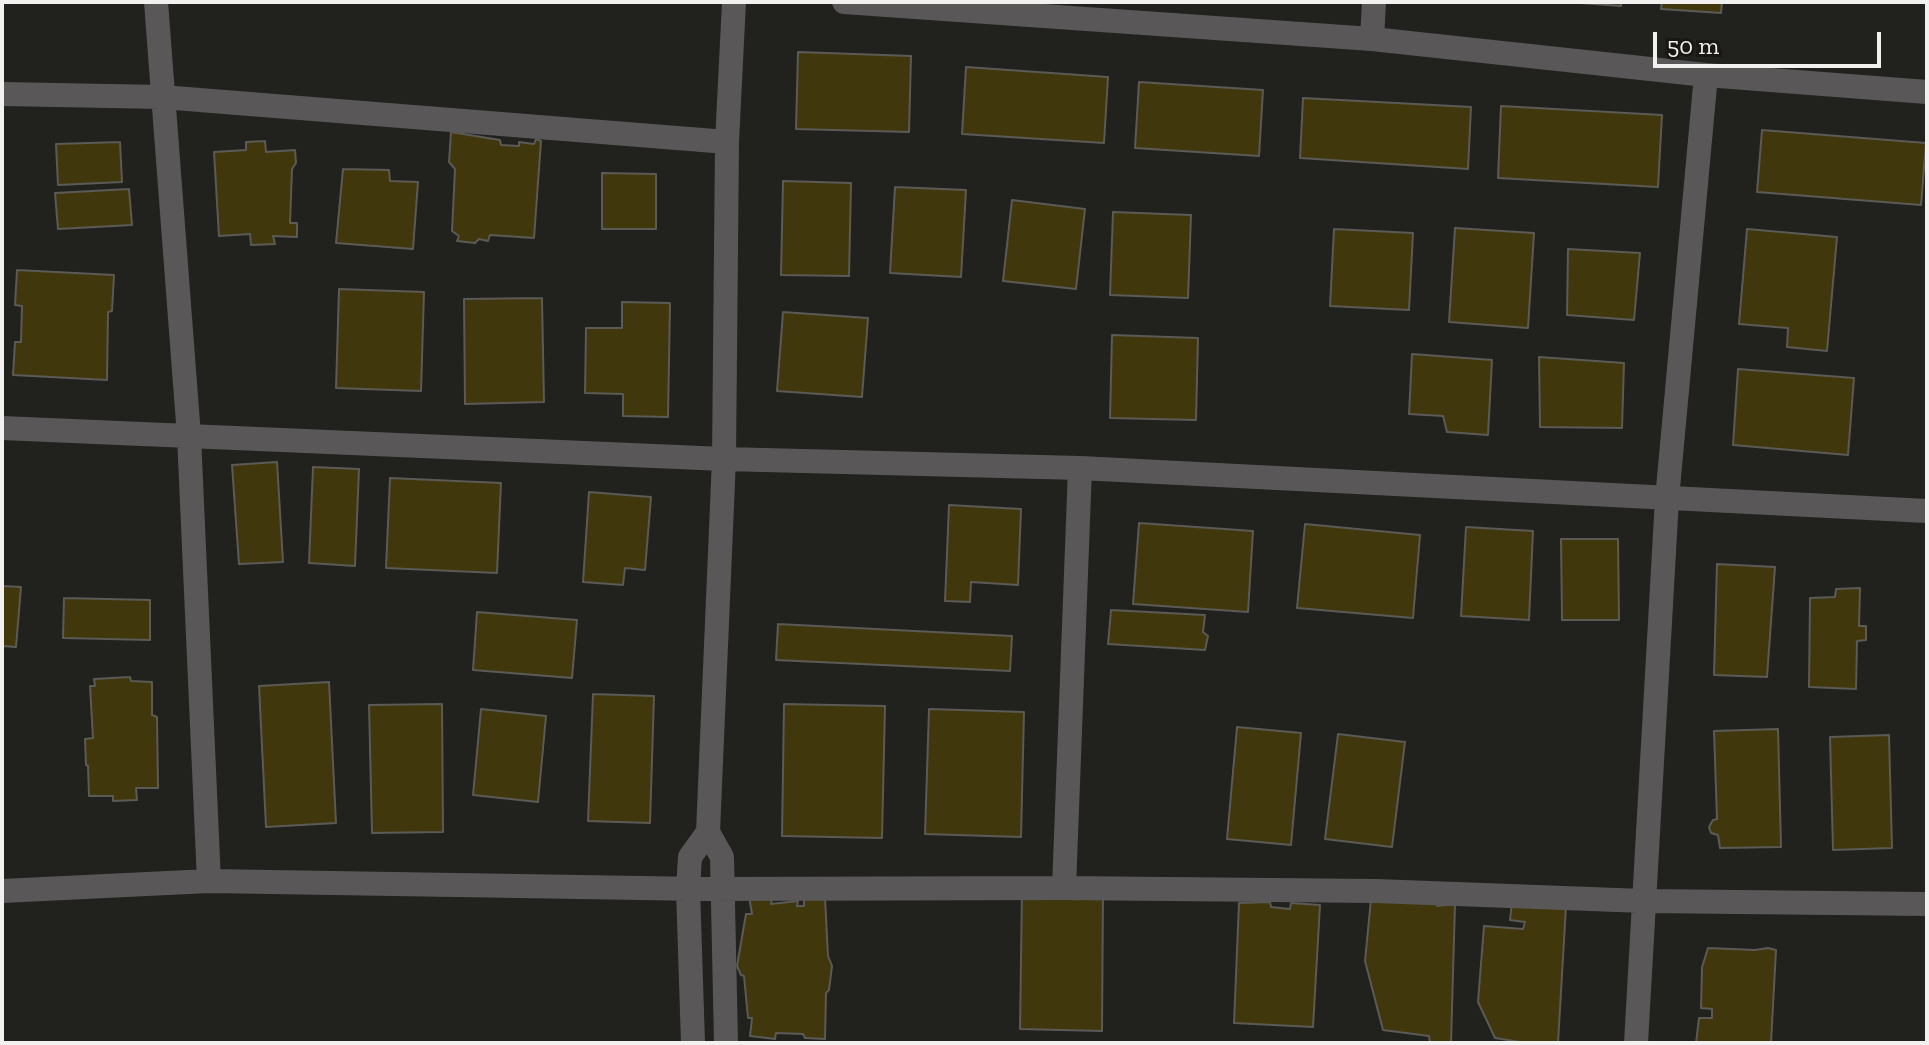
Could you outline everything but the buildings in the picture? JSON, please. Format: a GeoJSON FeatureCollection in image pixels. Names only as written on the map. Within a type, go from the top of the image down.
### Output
{"type":"FeatureCollection","features":[{"type":"Feature","properties":{"kind":"street"},"geometry":{"type":"LineString","coordinates":[[156,2],[189,436],[209,881]]}},
{"type":"Feature","properties":{"kind":"street"},"geometry":{"type":"LineString","coordinates":[[726,1043],[722,857],[708,832],[724,459],[727,142],[734,2]]}},
{"type":"Feature","properties":{"kind":"street"},"geometry":{"type":"LineString","coordinates":[[844,2],[1372,39],[1706,75],[1927,92]]}},
{"type":"Feature","properties":{"kind":"street"},"geometry":{"type":"LineString","coordinates":[[1372,39],[1374,2]]}},
{"type":"Feature","properties":{"kind":"street"},"geometry":{"type":"LineString","coordinates":[[1636,1043],[1667,499],[1706,75]]}},
{"type":"Feature","properties":{"kind":"street"},"geometry":{"type":"LineString","coordinates":[[2,94],[162,97],[727,142]]}},
{"type":"Feature","properties":{"kind":"street"},"geometry":{"type":"LineString","coordinates":[[2,428],[724,459],[1080,468],[1927,511]]}},
{"type":"Feature","properties":{"kind":"street"},"geometry":{"type":"LineString","coordinates":[[1064,888],[1080,468]]}},
{"type":"Feature","properties":{"kind":"street"},"geometry":{"type":"LineString","coordinates":[[693,1043],[688,888],[690,857],[708,832]]}},
{"type":"Feature","properties":{"kind":"street"},"geometry":{"type":"LineString","coordinates":[[2,891],[209,881],[688,888],[1376,891],[1644,901],[1927,904]]}}]}
